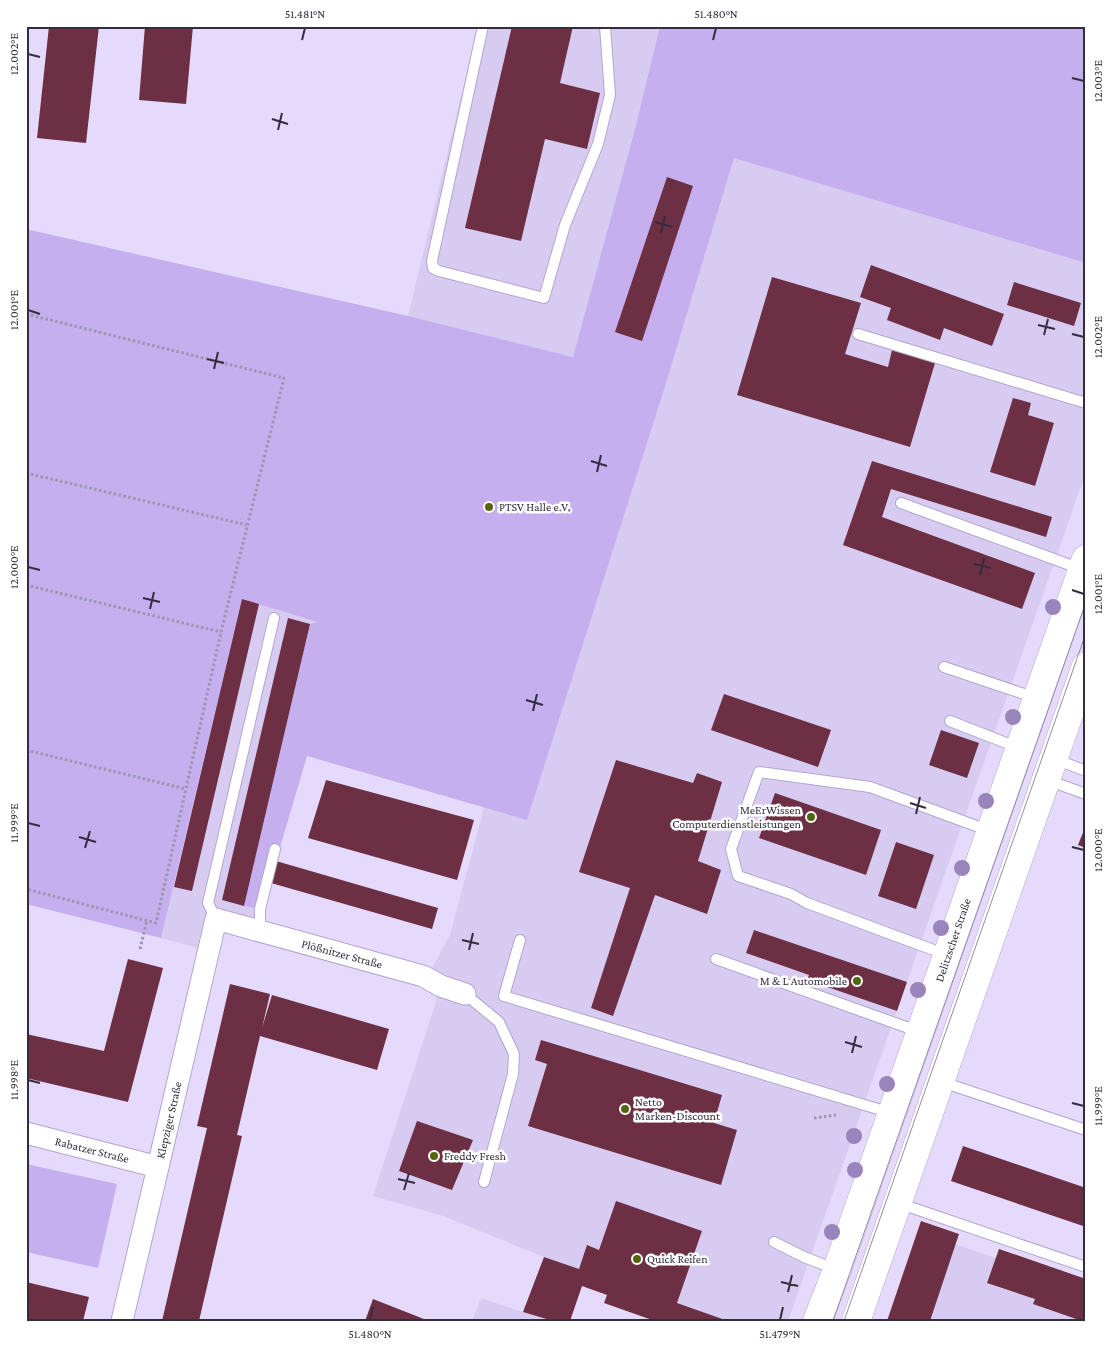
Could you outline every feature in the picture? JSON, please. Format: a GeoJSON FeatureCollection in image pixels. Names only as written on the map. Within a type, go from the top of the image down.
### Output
{"type":"FeatureCollection","features":[{"type":"Feature","properties":{"kind":"main road","name":"Delitzscher Straße"},"geometry":{"type":"LineString","coordinates":[[817,1321],[837,1270],[921,1032],[1084,564]]}},
{"type":"Feature","properties":{"kind":"main road"},"geometry":{"type":"LineString","coordinates":[[856,1321],[1086,666]]}},
{"type":"Feature","properties":{"kind":"street","name":"Plößnitzer Straße"},"geometry":{"type":"LineString","coordinates":[[216,919],[258,925],[423,976],[441,986],[465,994]]}},
{"type":"Feature","properties":{"kind":"street","name":"Klepziger Straße"},"geometry":{"type":"LineString","coordinates":[[122,1321],[216,919]]}},
{"type":"Feature","properties":{"kind":"street","name":"Rabatzer Straße"},"geometry":{"type":"LineString","coordinates":[[26,1134],[158,1167]]}},
{"type":"Feature","properties":{"kind":"lane"},"geometry":{"type":"LineString","coordinates":[[483,26],[432,261],[433,268],[544,298],[565,224],[598,144],[610,95],[605,26]]}},
{"type":"Feature","properties":{"kind":"lane"},"geometry":{"type":"LineString","coordinates":[[858,334],[1086,403]]}},
{"type":"Feature","properties":{"kind":"lane"},"geometry":{"type":"LineString","coordinates":[[901,503],[1084,564]]}},
{"type":"Feature","properties":{"kind":"lane"},"geometry":{"type":"LineString","coordinates":[[216,919],[208,903],[274,618]]}},
{"type":"Feature","properties":{"kind":"lane"},"geometry":{"type":"LineString","coordinates":[[944,667],[1037,698]]}},
{"type":"Feature","properties":{"kind":"lane"},"geometry":{"type":"LineString","coordinates":[[950,721],[1020,748]]}},
{"type":"Feature","properties":{"kind":"lane"},"geometry":{"type":"LineString","coordinates":[[1050,769],[1086,771]]}},
{"type":"Feature","properties":{"kind":"lane"},"geometry":{"type":"LineString","coordinates":[[1050,769],[1086,794]]}},
{"type":"Feature","properties":{"kind":"lane"},"geometry":{"type":"LineString","coordinates":[[948,955],[807,903],[791,894],[738,876],[731,849],[759,772],[870,788],[990,831]]}},
{"type":"Feature","properties":{"kind":"lane"},"geometry":{"type":"LineString","coordinates":[[275,849],[260,909],[258,925],[430,970]]}},
{"type":"Feature","properties":{"kind":"lane"},"geometry":{"type":"LineString","coordinates":[[520,940],[504,996],[892,1113]]}},
{"type":"Feature","properties":{"kind":"lane"},"geometry":{"type":"LineString","coordinates":[[716,958],[921,1032]]}},
{"type":"Feature","properties":{"kind":"lane"},"geometry":{"type":"LineString","coordinates":[[465,994],[499,1022],[514,1054],[513,1074],[484,1182]]}},
{"type":"Feature","properties":{"kind":"lane"},"geometry":{"type":"LineString","coordinates":[[939,1082],[1086,1130]]}},
{"type":"Feature","properties":{"kind":"lane"},"geometry":{"type":"LineString","coordinates":[[897,1203],[1086,1267]]}},
{"type":"Feature","properties":{"kind":"lane"},"geometry":{"type":"LineString","coordinates":[[774,1242],[804,1257],[837,1270]]}},
{"type":"Feature","properties":{"kind":"path"},"geometry":{"type":"LineString","coordinates":[[26,314],[284,378],[221,632],[156,923],[26,890]]}},
{"type":"Feature","properties":{"kind":"path"},"geometry":{"type":"LineString","coordinates":[[26,473],[247,525]]}},
{"type":"Feature","properties":{"kind":"path"},"geometry":{"type":"LineString","coordinates":[[26,585],[221,632]]}},
{"type":"Feature","properties":{"kind":"path"},"geometry":{"type":"LineString","coordinates":[[26,750],[186,789]]}},
{"type":"Feature","properties":{"kind":"path"},"geometry":{"type":"LineString","coordinates":[[140,949],[147,920]]}},
{"type":"Feature","properties":{"kind":"shaded area"},"geometry":{"type":"Polygon","coordinates":[[[478,26],[660,26],[635,129],[573,357],[408,316],[478,26]]]}},
{"type":"Feature","properties":{"kind":"shaded area"},"geometry":{"type":"Polygon","coordinates":[[[660,26],[1086,26],[1086,263],[734,158],[663,393],[527,820],[307,756],[260,909],[244,906],[310,624],[318,622],[242,599],[161,938],[26,904],[26,229],[408,316],[573,357],[635,129],[660,26]]]}},
{"type":"Feature","properties":{"kind":"shaded area"},"geometry":{"type":"Polygon","coordinates":[[[734,157],[1086,263],[1086,472],[788,1321],[728,1321],[544,1257],[443,1216],[373,1196],[441,986],[428,975],[450,935],[484,808],[527,819],[663,393],[734,157]]]}},
{"type":"Feature","properties":{"kind":"shaded area"},"geometry":{"type":"Polygon","coordinates":[[[242,599],[319,622],[310,624],[244,905],[260,909],[260,920],[216,919],[209,951],[161,938],[242,599]]]}},
{"type":"Feature","properties":{"kind":"shaded area"},"geometry":{"type":"Polygon","coordinates":[[[26,1164],[117,1184],[98,1268],[26,1252],[26,1164]]]}},
{"type":"Feature","properties":{"kind":"shaded area"},"geometry":{"type":"Polygon","coordinates":[[[923,1233],[1086,1289],[1086,1321],[892,1321],[923,1233]]]}},
{"type":"Feature","properties":{"kind":"shaded area"},"geometry":{"type":"Polygon","coordinates":[[[481,1298],[550,1321],[472,1321],[481,1298]]]}},
{"type":"Feature","properties":{"kind":"building"},"geometry":{"type":"Polygon","coordinates":[[[49,26],[99,26],[86,143],[37,138],[49,26]]]}},
{"type":"Feature","properties":{"kind":"building"},"geometry":{"type":"Polygon","coordinates":[[[145,26],[193,26],[186,104],[139,100],[145,26]]]}},
{"type":"Feature","properties":{"kind":"building"},"geometry":{"type":"Polygon","coordinates":[[[512,26],[573,26],[560,83],[600,93],[587,149],[545,139],[521,241],[465,228],[512,26]]]}},
{"type":"Feature","properties":{"kind":"building"},"geometry":{"type":"Polygon","coordinates":[[[667,177],[693,186],[642,341],[615,332],[667,177]]]}},
{"type":"Feature","properties":{"kind":"building"},"geometry":{"type":"Polygon","coordinates":[[[871,265],[1004,314],[992,346],[944,328],[940,340],[887,320],[891,308],[860,297],[871,265]]]}},
{"type":"Feature","properties":{"kind":"building"},"geometry":{"type":"Polygon","coordinates":[[[772,277],[861,303],[845,354],[888,367],[892,350],[935,363],[910,447],[737,395],[772,277]]]}},
{"type":"Feature","properties":{"kind":"building"},"geometry":{"type":"Polygon","coordinates":[[[1014,282],[1081,303],[1074,326],[1007,305],[1014,282]]]}},
{"type":"Feature","properties":{"kind":"building"},"geometry":{"type":"Polygon","coordinates":[[[1013,398],[1031,403],[1028,415],[1054,423],[1035,486],[990,472],[1013,398]]]}},
{"type":"Feature","properties":{"kind":"building"},"geometry":{"type":"Polygon","coordinates":[[[872,461],[1052,517],[1046,537],[891,489],[882,517],[1035,573],[1022,609],[843,545],[872,461]]]}},
{"type":"Feature","properties":{"kind":"building"},"geometry":{"type":"Polygon","coordinates":[[[242,599],[259,604],[192,891],[174,887],[242,599]]]}},
{"type":"Feature","properties":{"kind":"building"},"geometry":{"type":"Polygon","coordinates":[[[288,618],[310,624],[244,906],[222,900],[288,618]]]}},
{"type":"Feature","properties":{"kind":"building"},"geometry":{"type":"Polygon","coordinates":[[[724,694],[831,730],[818,767],[711,730],[724,694]]]}},
{"type":"Feature","properties":{"kind":"building"},"geometry":{"type":"Polygon","coordinates":[[[941,730],[979,743],[967,778],[929,765],[941,730]]]}},
{"type":"Feature","properties":{"kind":"building"},"geometry":{"type":"Polygon","coordinates":[[[616,760],[693,783],[697,773],[722,782],[698,861],[721,870],[707,914],[655,895],[613,1016],[591,1008],[630,888],[579,872],[616,760]]]}},
{"type":"Feature","properties":{"kind":"building"},"geometry":{"type":"Polygon","coordinates":[[[326,780],[474,820],[457,880],[308,838],[326,780]]]}},
{"type":"Feature","properties":{"kind":"building"},"geometry":{"type":"Polygon","coordinates":[[[775,793],[881,830],[866,875],[759,838],[775,793]]]}},
{"type":"Feature","properties":{"kind":"building"},"geometry":{"type":"Polygon","coordinates":[[[1086,825],[1086,848],[1078,845],[1086,825]]]}},
{"type":"Feature","properties":{"kind":"building"},"geometry":{"type":"Polygon","coordinates":[[[896,842],[934,855],[916,909],[878,896],[896,842]]]}},
{"type":"Feature","properties":{"kind":"building"},"geometry":{"type":"Polygon","coordinates":[[[276,861],[438,908],[432,929],[271,883],[276,861]]]}},
{"type":"Feature","properties":{"kind":"building","name":"M & L Automobile"},"geometry":{"type":"Polygon","coordinates":[[[754,930],[907,982],[897,1011],[807,980],[809,975],[746,953],[754,930]]]}},
{"type":"Feature","properties":{"kind":"building"},"geometry":{"type":"Polygon","coordinates":[[[128,959],[163,968],[128,1102],[26,1078],[26,1034],[104,1051],[128,959]]]}},
{"type":"Feature","properties":{"kind":"building"},"geometry":{"type":"Polygon","coordinates":[[[230,984],[270,994],[262,1028],[272,995],[389,1029],[377,1070],[260,1036],[237,1135],[242,1136],[199,1321],[162,1321],[207,1128],[197,1126],[230,984]]]}},
{"type":"Feature","properties":{"kind":"building","name":"Netto Marken-Discount"},"geometry":{"type":"Polygon","coordinates":[[[541,1040],[722,1095],[714,1123],[737,1130],[721,1185],[528,1126],[547,1064],[535,1060],[541,1040]]]}},
{"type":"Feature","properties":{"kind":"building"},"geometry":{"type":"Polygon","coordinates":[[[417,1121],[473,1140],[452,1190],[399,1171],[417,1121]]]}},
{"type":"Feature","properties":{"kind":"building"},"geometry":{"type":"Polygon","coordinates":[[[963,1146],[1086,1188],[1086,1227],[951,1181],[963,1146]]]}},
{"type":"Feature","properties":{"kind":"building"},"geometry":{"type":"Polygon","coordinates":[[[616,1201],[702,1231],[677,1303],[728,1321],[655,1321],[604,1303],[607,1295],[582,1286],[570,1321],[553,1321],[523,1312],[544,1257],[579,1269],[587,1245],[599,1250],[616,1201]]]}},
{"type":"Feature","properties":{"kind":"building"},"geometry":{"type":"Polygon","coordinates":[[[921,1221],[959,1234],[930,1321],[887,1321],[921,1221]]]}},
{"type":"Feature","properties":{"kind":"building"},"geometry":{"type":"Polygon","coordinates":[[[999,1249],[1086,1279],[1086,1321],[1033,1304],[1035,1299],[987,1283],[999,1249]]]}},
{"type":"Feature","properties":{"kind":"building"},"geometry":{"type":"Polygon","coordinates":[[[26,1282],[89,1297],[83,1321],[26,1321],[26,1282]]]}},
{"type":"Feature","properties":{"kind":"building"},"geometry":{"type":"Polygon","coordinates":[[[373,1299],[429,1321],[365,1321],[373,1299]]]}},
{"type":"Feature","properties":{"kind":"tram line"},"geometry":{"type":"LineString","coordinates":[[833,1321],[1086,602]]}},
{"type":"Feature","properties":{"kind":"tram line"},"geometry":{"type":"LineString","coordinates":[[844,1321],[1086,633]]}},
{"type":"Feature","properties":{"kind":"place","name":"PTSV Halle e.V."},"geometry":{"type":"Point","coordinates":[489,507]}},
{"type":"Feature","properties":{"kind":"place","name":"MeErWissen Computerdienstleistungen"},"geometry":{"type":"Point","coordinates":[811,817]}},
{"type":"Feature","properties":{"kind":"place","name":"M & L Automobile"},"geometry":{"type":"Point","coordinates":[857,981]}},
{"type":"Feature","properties":{"kind":"place","name":"Netto Marken-Discount"},"geometry":{"type":"Point","coordinates":[625,1109]}},
{"type":"Feature","properties":{"kind":"place","name":"Freddy Fresh"},"geometry":{"type":"Point","coordinates":[434,1156]}},
{"type":"Feature","properties":{"kind":"place","name":"Quick Reifen"},"geometry":{"type":"Point","coordinates":[637,1259]}}]}
